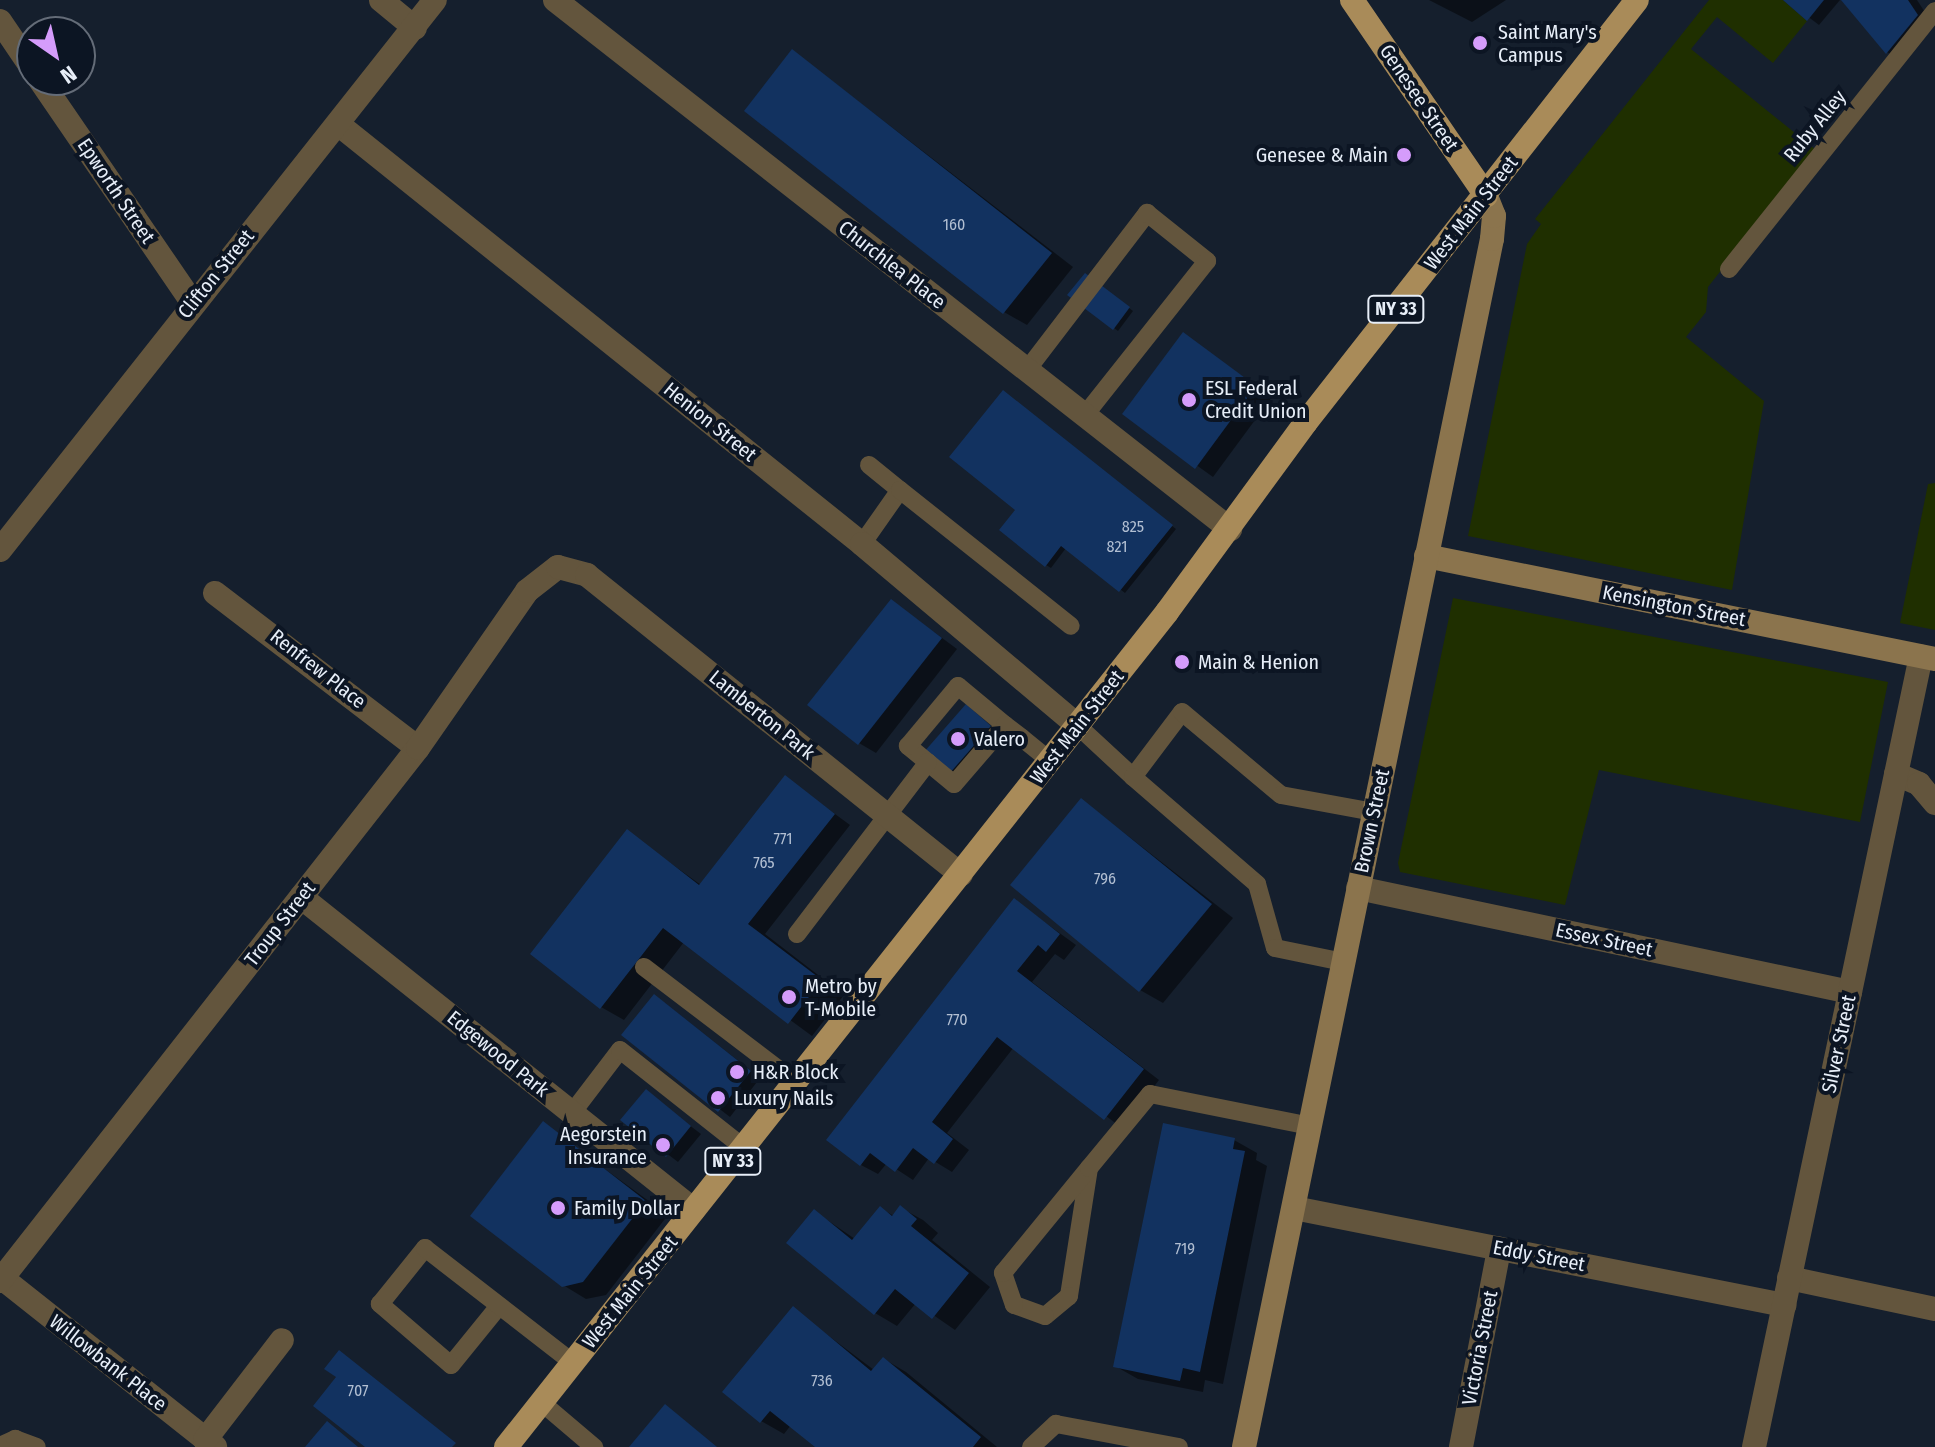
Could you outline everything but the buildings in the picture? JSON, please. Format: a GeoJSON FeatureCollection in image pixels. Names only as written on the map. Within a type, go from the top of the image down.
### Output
{"type":"FeatureCollection","features":[{"type":"Feature","properties":{"kind":"main road","name":"Genesee Street"},"geometry":{"type":"LineString","coordinates":[[1352,0],[1486,196]]}},
{"type":"Feature","properties":{"kind":"main road","name":"West Main Street"},"geometry":{"type":"LineString","coordinates":[[506,1447],[1078,726],[1230,529],[1306,422],[1637,0]]}},
{"type":"Feature","properties":{"kind":"main road","name":"Brown Street"},"geometry":{"type":"LineString","coordinates":[[1244,1447],[1492,239],[1494,216],[1486,196]]}},
{"type":"Feature","properties":{"kind":"main road","name":"Kensington Street"},"geometry":{"type":"LineString","coordinates":[[1426,556],[1928,657]]}},
{"type":"Feature","properties":{"kind":"street"},"geometry":{"type":"LineString","coordinates":[[381,0],[415,28]]}},
{"type":"Feature","properties":{"kind":"street","name":"Clifton Street"},"geometry":{"type":"LineString","coordinates":[[0,550],[192,302],[435,0]]}},
{"type":"Feature","properties":{"kind":"street","name":"Churchlea Place"},"geometry":{"type":"LineString","coordinates":[[555,0],[1230,529]]}},
{"type":"Feature","properties":{"kind":"street"},"geometry":{"type":"LineString","coordinates":[[0,21],[16,44]]}},
{"type":"Feature","properties":{"kind":"street","name":"Epworth Street"},"geometry":{"type":"LineString","coordinates":[[51,96],[192,302]]}},
{"type":"Feature","properties":{"kind":"street","name":"Henion Street"},"geometry":{"type":"LineString","coordinates":[[338,124],[862,544],[1078,726]]}},
{"type":"Feature","properties":{"kind":"street","name":"Troup Street"},"geometry":{"type":"LineString","coordinates":[[1,1280],[418,748],[527,591],[558,567]]}},
{"type":"Feature","properties":{"kind":"street","name":"Lamberton Park"},"geometry":{"type":"LineString","coordinates":[[558,567],[587,575],[961,875]]}},
{"type":"Feature","properties":{"kind":"street","name":"Renfrew Place"},"geometry":{"type":"LineString","coordinates":[[215,593],[418,748]]}},
{"type":"Feature","properties":{"kind":"street","name":"Silver Street"},"geometry":{"type":"LineString","coordinates":[[1754,1447],[1896,774],[1928,657]]}},
{"type":"Feature","properties":{"kind":"street"},"geometry":{"type":"LineString","coordinates":[[1896,774],[1919,784],[1935,803]]}},
{"type":"Feature","properties":{"kind":"street","name":"Essex Street"},"geometry":{"type":"LineString","coordinates":[[1358,888],[1850,992]]}},
{"type":"Feature","properties":{"kind":"street","name":"Edgewood Park"},"geometry":{"type":"LineString","coordinates":[[301,897],[694,1210]]}},
{"type":"Feature","properties":{"kind":"street","name":"Eddy Street"},"geometry":{"type":"LineString","coordinates":[[1294,1208],[1784,1305]]}},
{"type":"Feature","properties":{"kind":"street","name":"Victoria Street"},"geometry":{"type":"LineString","coordinates":[[1461,1447],[1499,1249]]}},
{"type":"Feature","properties":{"kind":"street"},"geometry":{"type":"LineString","coordinates":[[1789,1278],[1935,1309]]}},
{"type":"Feature","properties":{"kind":"street","name":"Willowbank Place"},"geometry":{"type":"LineString","coordinates":[[1,1280],[210,1443]]}},
{"type":"Feature","properties":{"kind":"street"},"geometry":{"type":"LineString","coordinates":[[210,1443],[282,1340]]}},
{"type":"Feature","properties":{"kind":"lane","name":"Ruby Alley"},"geometry":{"type":"LineString","coordinates":[[1729,269],[1935,11]]}},
{"type":"Feature","properties":{"kind":"lane"},"geometry":{"type":"LineString","coordinates":[[1027,370],[1147,213],[1207,261],[1085,415]]}},
{"type":"Feature","properties":{"kind":"lane"},"geometry":{"type":"LineString","coordinates":[[869,465],[1071,626]]}},
{"type":"Feature","properties":{"kind":"lane"},"geometry":{"type":"LineString","coordinates":[[862,544],[900,490]]}},
{"type":"Feature","properties":{"kind":"lane"},"geometry":{"type":"LineString","coordinates":[[1005,725],[954,784],[908,746],[958,686],[1050,761]]}},
{"type":"Feature","properties":{"kind":"lane"},"geometry":{"type":"LineString","coordinates":[[1133,777],[1182,712],[1281,795],[1374,812]]}},
{"type":"Feature","properties":{"kind":"lane"},"geometry":{"type":"LineString","coordinates":[[1078,726],[1257,884],[1275,948],[1343,962]]}},
{"type":"Feature","properties":{"kind":"lane"},"geometry":{"type":"LineString","coordinates":[[797,934],[928,762]]}},
{"type":"Feature","properties":{"kind":"lane"},"geometry":{"type":"LineString","coordinates":[[644,967],[796,1083]]}},
{"type":"Feature","properties":{"kind":"lane"},"geometry":{"type":"LineString","coordinates":[[572,1113],[620,1050],[744,1148]]}},
{"type":"Feature","properties":{"kind":"lane"},"geometry":{"type":"LineString","coordinates":[[1089,1168],[1069,1296],[1045,1316],[1014,1305],[1003,1273],[1089,1168],[1150,1094],[1310,1126]]}},
{"type":"Feature","properties":{"kind":"lane"},"geometry":{"type":"LineString","coordinates":[[499,1306],[451,1365],[380,1304],[425,1248],[573,1363]]}},
{"type":"Feature","properties":{"kind":"lane"},"geometry":{"type":"LineString","coordinates":[[541,1402],[594,1447]]}},
{"type":"Feature","properties":{"kind":"lane"},"geometry":{"type":"LineString","coordinates":[[1031,1447],[1056,1424],[1179,1447]]}},
{"type":"Feature","properties":{"kind":"lane"},"geometry":{"type":"LineString","coordinates":[[0,1446],[15,1439],[37,1447]]}},
{"type":"Feature","properties":{"kind":"green space"},"geometry":{"type":"Polygon","coordinates":[[[1709,0],[1783,0],[1807,21],[1773,63],[1717,17],[1691,49],[1816,150],[1708,287],[1706,312],[1686,337],[1764,401],[1732,590],[1468,536],[1527,244],[1541,224],[1535,219],[1709,0]]]}},
{"type":"Feature","properties":{"kind":"green space"},"geometry":{"type":"Polygon","coordinates":[[[1935,483],[1935,630],[1900,623],[1928,484],[1935,483]]]}},
{"type":"Feature","properties":{"kind":"green space"},"geometry":{"type":"Polygon","coordinates":[[[1453,598],[1888,682],[1860,822],[1599,770],[1565,905],[1400,872],[1398,863],[1453,598]]]}},
{"type":"Feature","properties":{"kind":"place","name":"Saint Mary's Campus"},"geometry":{"type":"Point","coordinates":[1480,43]}},
{"type":"Feature","properties":{"kind":"place","name":"Genesee & Main"},"geometry":{"type":"Point","coordinates":[1404,155]}},
{"type":"Feature","properties":{"kind":"place","name":"ESL Federal Credit Union"},"geometry":{"type":"Point","coordinates":[1189,400]}},
{"type":"Feature","properties":{"kind":"place","name":"Main & Henion"},"geometry":{"type":"Point","coordinates":[1182,662]}},
{"type":"Feature","properties":{"kind":"place","name":"Valero"},"geometry":{"type":"Point","coordinates":[958,739]}},
{"type":"Feature","properties":{"kind":"place","name":"Metro by T-Mobile"},"geometry":{"type":"Point","coordinates":[789,997]}},
{"type":"Feature","properties":{"kind":"place","name":"H&R Block"},"geometry":{"type":"Point","coordinates":[737,1072]}},
{"type":"Feature","properties":{"kind":"place","name":"Luxury Nails"},"geometry":{"type":"Point","coordinates":[718,1098]}},
{"type":"Feature","properties":{"kind":"place","name":"Aegorstein Insurance"},"geometry":{"type":"Point","coordinates":[663,1145]}},
{"type":"Feature","properties":{"kind":"place","name":"Family Dollar"},"geometry":{"type":"Point","coordinates":[558,1208]}}]}
